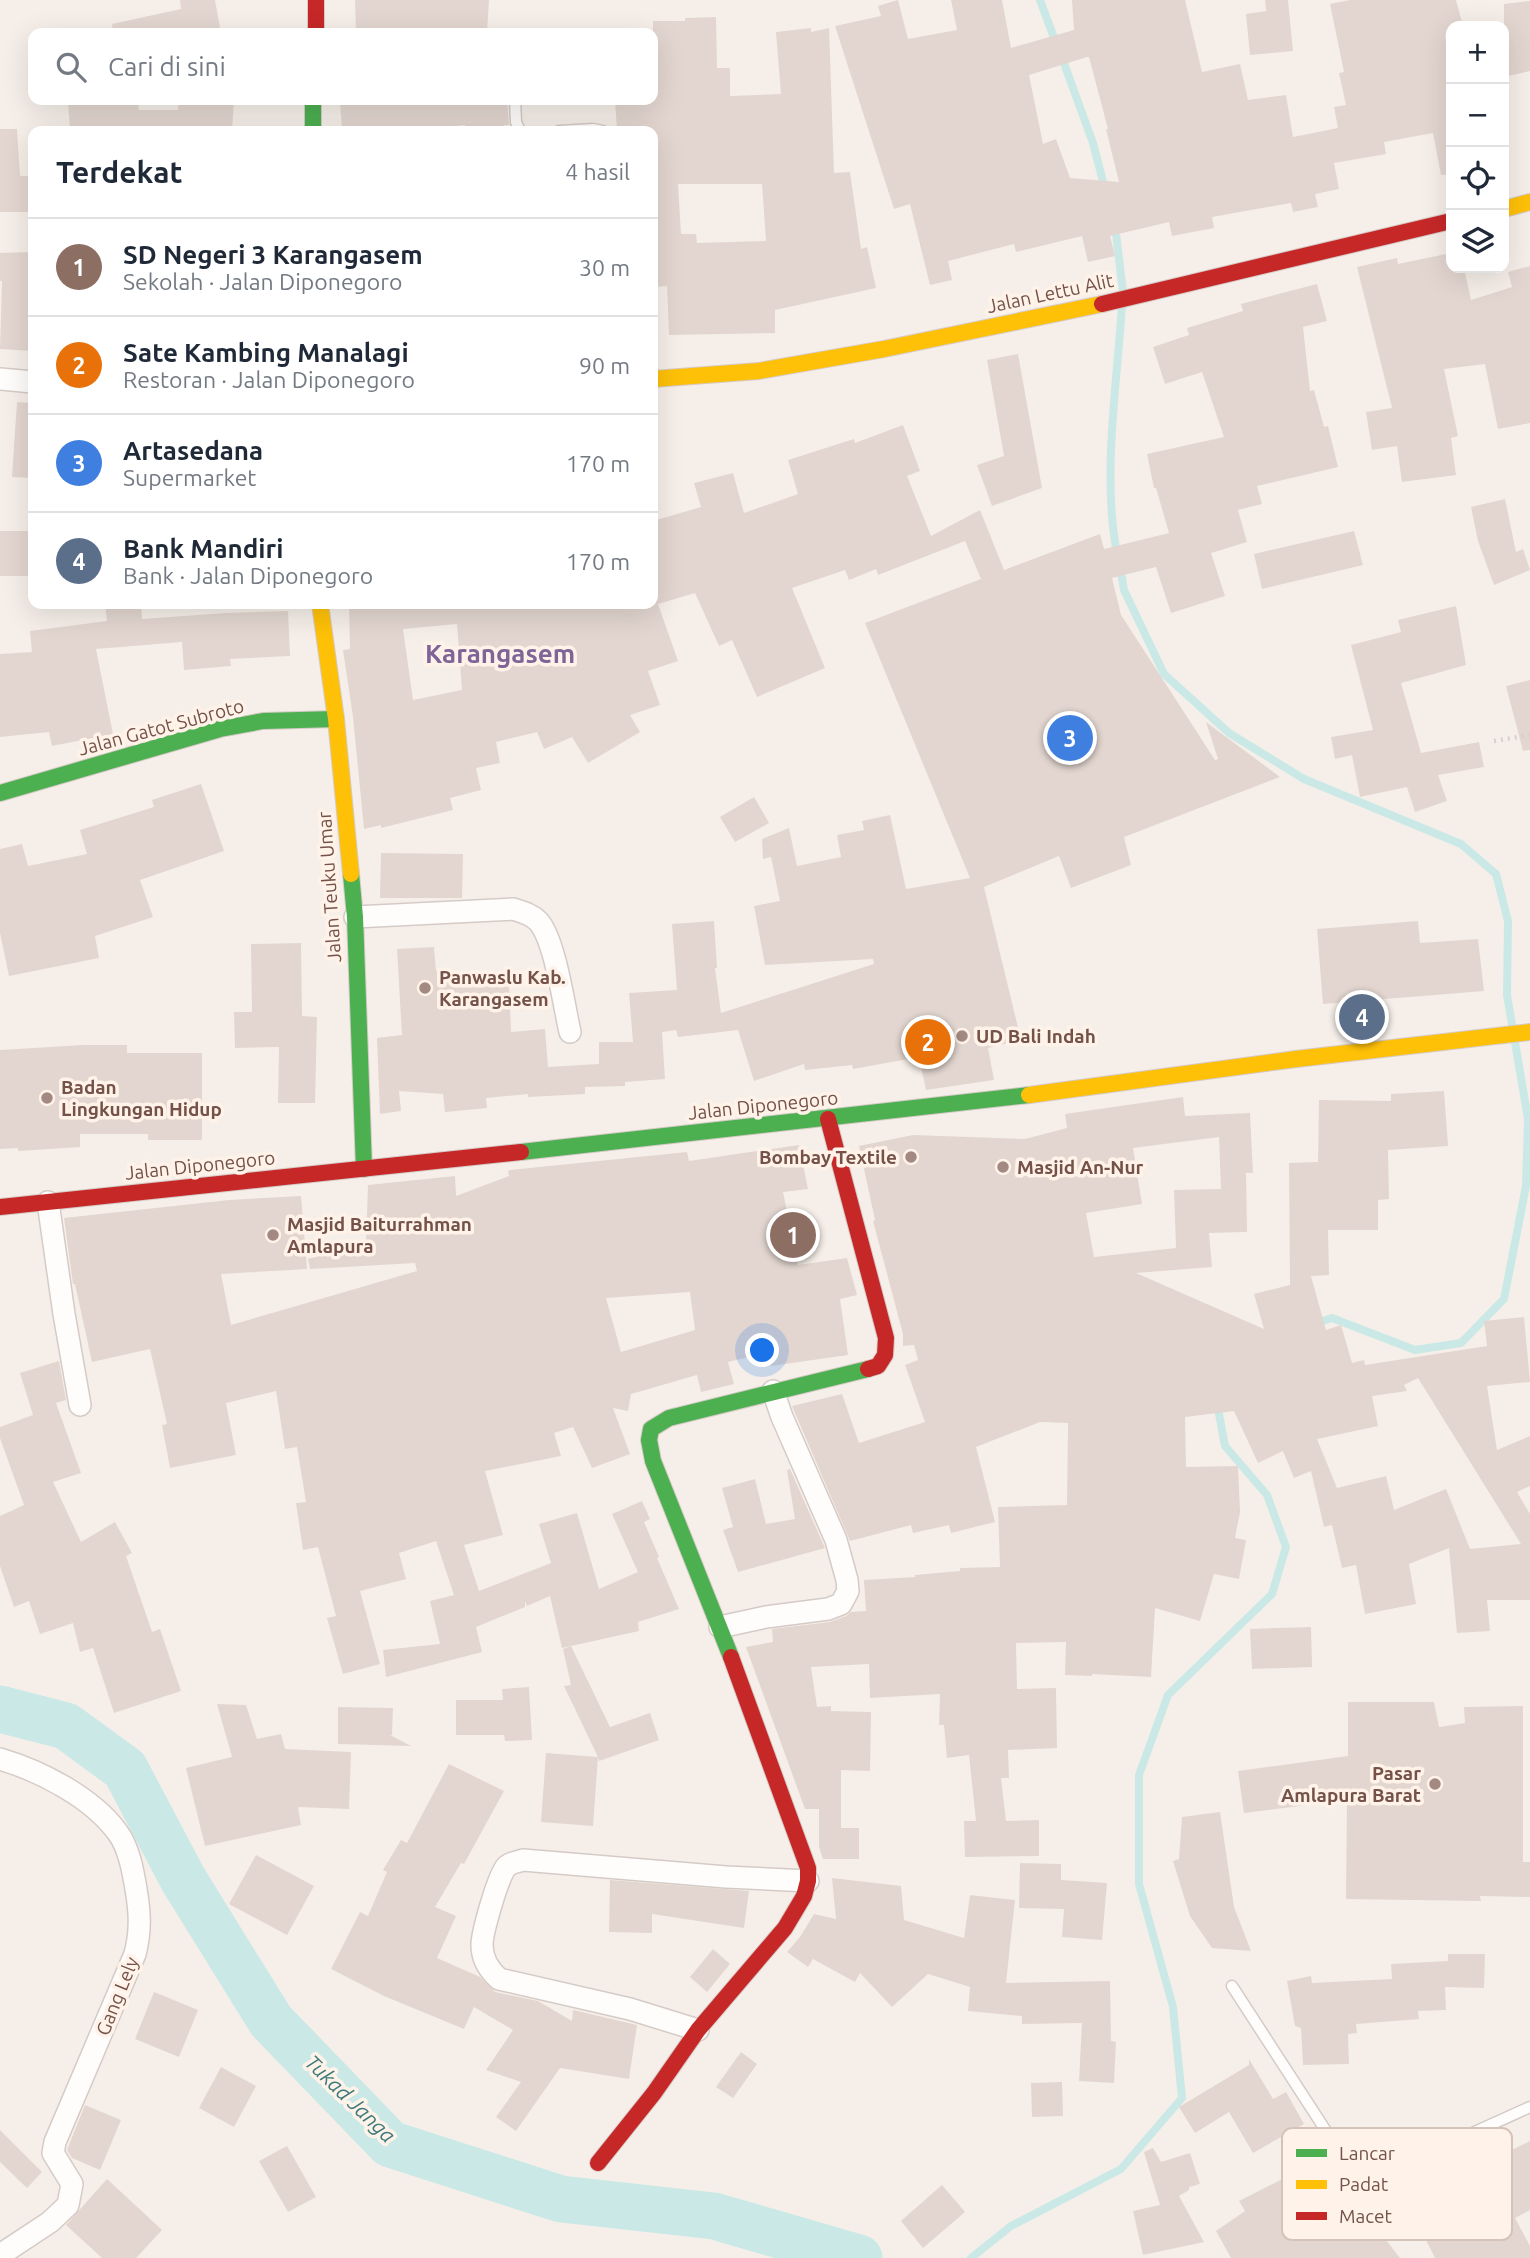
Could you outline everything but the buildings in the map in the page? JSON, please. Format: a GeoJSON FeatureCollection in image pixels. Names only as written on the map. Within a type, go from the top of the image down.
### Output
{"type":"FeatureCollection","features":[{"type":"Feature","properties":{"kind":"street"},"geometry":{"type":"LineString","coordinates":[[316,0],[316,28]]}},
{"type":"Feature","properties":{"kind":"street"},"geometry":{"type":"LineString","coordinates":[[313,105],[313,126]]}},
{"type":"Feature","properties":{"kind":"street"},"geometry":{"type":"LineString","coordinates":[[1509,208],[1530,202]]}},
{"type":"Feature","properties":{"kind":"street","name":"Jalan Lettu Alit"},"geometry":{"type":"LineString","coordinates":[[658,379],[760,371],[884,349],[1142,295],[1446,222]]}},
{"type":"Feature","properties":{"kind":"street"},"geometry":{"type":"LineString","coordinates":[[0,379],[28,382]]}},
{"type":"Feature","properties":{"kind":"street","name":"Jalan Teuku Umar"},"geometry":{"type":"LineString","coordinates":[[321,609],[336,719],[355,917],[364,1169]]}},
{"type":"Feature","properties":{"kind":"street","name":"Jalan Gatot Subroto"},"geometry":{"type":"LineString","coordinates":[[0,793],[220,729],[263,721],[336,719]]}},
{"type":"Feature","properties":{"kind":"street"},"geometry":{"type":"LineString","coordinates":[[355,917],[513,909],[528,913],[539,922],[548,939],[570,1032]]}},
{"type":"Feature","properties":{"kind":"street","name":"Jalan Diponegoro"},"geometry":{"type":"LineString","coordinates":[[0,1208],[828,1119],[1530,1032]]}},
{"type":"Feature","properties":{"kind":"street"},"geometry":{"type":"LineString","coordinates":[[598,2163],[654,2093],[698,2030],[785,1928],[804,1896],[808,1881],[808,1868],[720,1627],[653,1461],[649,1435],[657,1422],[877,1366],[885,1355],[887,1349],[881,1315],[828,1119]]}},
{"type":"Feature","properties":{"kind":"street"},"geometry":{"type":"LineString","coordinates":[[48,1202],[80,1405]]}},
{"type":"Feature","properties":{"kind":"street"},"geometry":{"type":"LineString","coordinates":[[720,1627],[765,1617],[828,1609],[842,1604],[848,1591],[836,1540],[773,1391]]}},
{"type":"Feature","properties":{"kind":"street","name":"Gang Lely"},"geometry":{"type":"LineString","coordinates":[[0,1759],[25,1767],[92,1804],[120,1834],[133,1868],[140,1912],[135,1954],[55,2143],[53,2153],[72,2184],[68,2205],[50,2222],[0,2255]]}},
{"type":"Feature","properties":{"kind":"street"},"geometry":{"type":"LineString","coordinates":[[698,2030],[630,2009],[499,1979],[489,1969],[482,1945],[502,1872],[507,1866],[523,1860],[808,1881]]}},
{"type":"Feature","properties":{"kind":"lane"},"geometry":{"type":"LineString","coordinates":[[516,105],[518,126]]}},
{"type":"Feature","properties":{"kind":"lane"},"geometry":{"type":"LineString","coordinates":[[1232,1986],[1324,2128]]}},
{"type":"Feature","properties":{"kind":"lane"},"geometry":{"type":"LineString","coordinates":[[1483,2128],[1530,2107]]}},
{"type":"Feature","properties":{"kind":"path"},"geometry":{"type":"LineString","coordinates":[[1494,741],[1530,735]]}},
{"type":"Feature","properties":{"kind":"waterway"},"geometry":{"type":"LineString","coordinates":[[1040,0],[1056,43]]}},
{"type":"Feature","properties":{"kind":"waterway"},"geometry":{"type":"LineString","coordinates":[[1061,55],[1093,143],[1105,189]]}},
{"type":"Feature","properties":{"kind":"waterway"},"geometry":{"type":"LineString","coordinates":[[1115,225],[1123,292]]}},
{"type":"Feature","properties":{"kind":"waterway"},"geometry":{"type":"LineString","coordinates":[[1117,554],[1111,462],[1122,305]]}},
{"type":"Feature","properties":{"kind":"waterway"},"geometry":{"type":"LineString","coordinates":[[1120,566],[1124,590],[1164,674],[1229,733],[1304,779],[1461,844],[1496,874],[1508,921],[1507,995],[1528,1119],[1526,1186],[1504,1299],[1461,1343],[1415,1350],[1332,1318],[1313,1324]]}},
{"type":"Feature","properties":{"kind":"waterway"},"geometry":{"type":"LineString","coordinates":[[971,2258],[1011,2226],[1121,2169],[1182,2098],[1173,2007],[1139,1884],[1139,1775],[1168,1695],[1272,1594],[1286,1547],[1267,1495],[1225,1446],[1217,1403]]}},
{"type":"Feature","properties":{"kind":"waterway","name":"Tukad Janga"},"geometry":{"type":"LineString","coordinates":[[0,1709],[66,1726],[125,1769],[183,1879],[271,2021],[390,2144],[561,2199],[714,2216],[859,2258]]}},
{"type":"Feature","properties":{"kind":"traffic: fast"},"geometry":{"type":"LineString","coordinates":[[313,105],[313,126]]}},
{"type":"Feature","properties":{"kind":"traffic: fast"},"geometry":{"type":"LineString","coordinates":[[0,793],[220,729],[263,721],[336,719]]}},
{"type":"Feature","properties":{"kind":"traffic: fast"},"geometry":{"type":"LineString","coordinates":[[351,874],[355,917],[364,1169]]}},
{"type":"Feature","properties":{"kind":"traffic: fast"},"geometry":{"type":"LineString","coordinates":[[521,1152],[1029,1095]]}},
{"type":"Feature","properties":{"kind":"traffic: fast"},"geometry":{"type":"LineString","coordinates":[[731,1657],[653,1461],[649,1440],[651,1429],[669,1418],[868,1369]]}},
{"type":"Feature","properties":{"kind":"traffic: slow"},"geometry":{"type":"LineString","coordinates":[[1509,208],[1530,202]]}},
{"type":"Feature","properties":{"kind":"traffic: slow"},"geometry":{"type":"LineString","coordinates":[[658,379],[759,371],[884,349],[1102,304]]}},
{"type":"Feature","properties":{"kind":"traffic: slow"},"geometry":{"type":"LineString","coordinates":[[321,609],[336,719],[351,874]]}},
{"type":"Feature","properties":{"kind":"traffic: slow"},"geometry":{"type":"LineString","coordinates":[[1029,1095],[1296,1059],[1530,1032]]}},
{"type":"Feature","properties":{"kind":"traffic: jam"},"geometry":{"type":"LineString","coordinates":[[316,0],[316,28]]}},
{"type":"Feature","properties":{"kind":"traffic: jam"},"geometry":{"type":"LineString","coordinates":[[1102,304],[1446,222]]}},
{"type":"Feature","properties":{"kind":"traffic: jam"},"geometry":{"type":"LineString","coordinates":[[828,1119],[886,1338],[885,1355],[878,1366],[868,1369]]}},
{"type":"Feature","properties":{"kind":"traffic: jam"},"geometry":{"type":"LineString","coordinates":[[0,1207],[521,1152]]}},
{"type":"Feature","properties":{"kind":"traffic: jam"},"geometry":{"type":"LineString","coordinates":[[598,2163],[654,2093],[698,2030],[785,1928],[804,1896],[808,1881],[808,1868],[731,1657]]}},
{"type":"Feature","properties":{"kind":"place","name":"Artasedana"},"geometry":{"type":"Point","coordinates":[1070,738]}},
{"type":"Feature","properties":{"kind":"place","name":"Panwaslu Kab. Karangasem"},"geometry":{"type":"Point","coordinates":[425,988]}},
{"type":"Feature","properties":{"kind":"place","name":"Bank Mandiri"},"geometry":{"type":"Point","coordinates":[1362,1017]}},
{"type":"Feature","properties":{"kind":"place","name":"UD Bali Indah"},"geometry":{"type":"Point","coordinates":[962,1036]}},
{"type":"Feature","properties":{"kind":"place","name":"Sate Kambing Manalagi"},"geometry":{"type":"Point","coordinates":[928,1042]}},
{"type":"Feature","properties":{"kind":"place","name":"Badan Lingkungan Hidup"},"geometry":{"type":"Point","coordinates":[47,1098]}},
{"type":"Feature","properties":{"kind":"place","name":"Bombay Textile"},"geometry":{"type":"Point","coordinates":[911,1157]}},
{"type":"Feature","properties":{"kind":"place","name":"Masjid An-Nur"},"geometry":{"type":"Point","coordinates":[1003,1167]}},
{"type":"Feature","properties":{"kind":"place","name":"Masjid Baiturrahman Amlapura"},"geometry":{"type":"Point","coordinates":[273,1235]}},
{"type":"Feature","properties":{"kind":"place","name":"SD Negeri 3 Karangasem"},"geometry":{"type":"Point","coordinates":[793,1235]}},
{"type":"Feature","properties":{"kind":"place","name":"Pasar Amlapura Barat"},"geometry":{"type":"Point","coordinates":[1435,1784]}},
{"type":"Feature","properties":{"kind":"district","name":"Karangasem"},"geometry":{"type":"Point","coordinates":[500,654]}}]}
